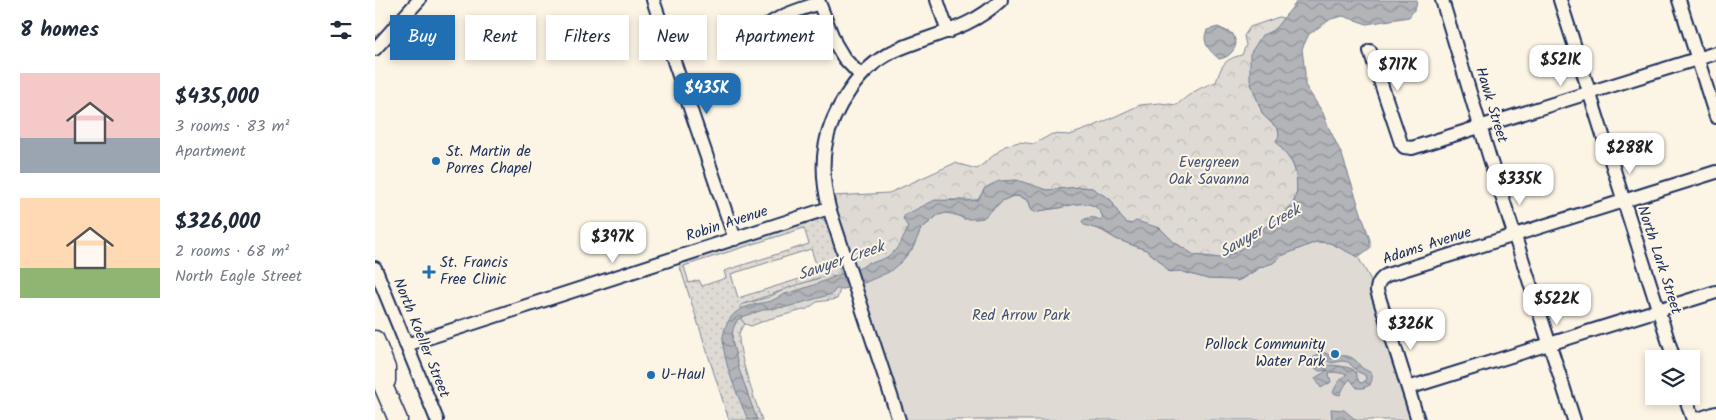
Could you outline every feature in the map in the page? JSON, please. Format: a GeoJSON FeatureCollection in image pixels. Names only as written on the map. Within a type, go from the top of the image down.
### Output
{"type":"FeatureCollection","features":[{"type":"Feature","properties":{"kind":"highway"},"geometry":{"type":"LineString","coordinates":[[375,340],[386,368],[386,391]]}},
{"type":"Feature","properties":{"kind":"highway"},"geometry":{"type":"LineString","coordinates":[[375,367],[398,420]]}},
{"type":"Feature","properties":{"kind":"street"},"geometry":{"type":"LineString","coordinates":[[375,49],[419,0]]}},
{"type":"Feature","properties":{"kind":"street"},"geometry":{"type":"LineString","coordinates":[[653,0],[735,239]]}},
{"type":"Feature","properties":{"kind":"street"},"geometry":{"type":"LineString","coordinates":[[937,0],[948,32]]}},
{"type":"Feature","properties":{"kind":"street"},"geometry":{"type":"LineString","coordinates":[[899,420],[829,208],[825,192],[823,169],[827,136],[839,105],[861,76],[877,61],[892,52],[975,20],[1001,0]]}},
{"type":"Feature","properties":{"kind":"street","name":"Hawk Street"},"geometry":{"type":"LineString","coordinates":[[1442,0],[1574,420]]}},
{"type":"Feature","properties":{"kind":"street","name":"North Lark Street"},"geometry":{"type":"LineString","coordinates":[[1560,0],[1671,350]]}},
{"type":"Feature","properties":{"kind":"street"},"geometry":{"type":"LineString","coordinates":[[1679,0],[1716,117]]}},
{"type":"Feature","properties":{"kind":"street"},"geometry":{"type":"LineString","coordinates":[[785,15],[819,2],[835,43],[844,58],[861,76]]}},
{"type":"Feature","properties":{"kind":"street"},"geometry":{"type":"LineString","coordinates":[[1370,51],[1401,143],[1405,147],[1411,148],[1716,54]]}},
{"type":"Feature","properties":{"kind":"street","name":"Adams Avenue"},"geometry":{"type":"LineString","coordinates":[[1408,388],[1377,291],[1379,282],[1387,274],[1716,172]]}},
{"type":"Feature","properties":{"kind":"street","name":"Robin Avenue"},"geometry":{"type":"LineString","coordinates":[[406,345],[829,208]]}},
{"type":"Feature","properties":{"kind":"street","name":"North Koeller Street"},"geometry":{"type":"LineString","coordinates":[[375,268],[437,420]]}},
{"type":"Feature","properties":{"kind":"street"},"geometry":{"type":"LineString","coordinates":[[1418,420],[1408,388],[1716,292]]}},
{"type":"Feature","properties":{"kind":"street"},"geometry":{"type":"LineString","coordinates":[[1688,405],[1694,420],[1716,414]]}},
{"type":"Feature","properties":{"kind":"green space","name":"Evergreen Oak Savanna"},"geometry":{"type":"Polygon","coordinates":[[[1279,17],[1283,18],[1280,23],[1267,33],[1250,81],[1263,115],[1278,129],[1279,136],[1276,141],[1293,165],[1297,191],[1285,213],[1256,232],[1256,239],[1234,253],[1220,258],[1194,255],[1174,242],[1160,228],[1127,223],[1120,216],[1111,200],[1092,188],[1080,187],[1047,190],[993,184],[985,188],[978,200],[944,200],[927,205],[906,216],[908,227],[914,228],[906,251],[851,279],[833,196],[889,193],[955,163],[977,169],[1005,146],[1019,142],[1034,144],[1052,134],[1070,135],[1140,105],[1160,103],[1177,105],[1195,91],[1216,82],[1220,71],[1227,61],[1242,55],[1246,45],[1244,36],[1250,27],[1279,17]]]}},
{"type":"Feature","properties":{"kind":"green space","name":"Red Arrow Park"},"geometry":{"type":"Polygon","coordinates":[[[1013,196],[1027,200],[1035,212],[1078,204],[1095,207],[1100,211],[1103,218],[1100,220],[1099,229],[1116,239],[1146,250],[1169,271],[1180,271],[1208,279],[1240,280],[1261,267],[1273,263],[1281,256],[1316,242],[1325,241],[1358,257],[1377,291],[1418,420],[899,420],[851,279],[872,271],[938,215],[946,213],[983,218],[1002,201],[1013,196]]]}},
{"type":"Feature","properties":{"kind":"green space"},"geometry":{"type":"Polygon","coordinates":[[[820,219],[827,223],[839,260],[837,262],[843,281],[821,277],[741,305],[741,319],[745,324],[739,334],[739,343],[747,377],[762,420],[729,420],[680,263],[820,219]],[[804,228],[684,266],[689,283],[699,280],[702,286],[726,278],[724,271],[809,244],[804,228]],[[811,249],[731,274],[738,298],[819,273],[811,249]]]}},
{"type":"Feature","properties":{"kind":"green space"},"geometry":{"type":"Polygon","coordinates":[[[830,275],[836,278],[841,286],[837,299],[817,302],[807,309],[751,326],[745,324],[741,319],[741,305],[830,275]]]}},
{"type":"Feature","properties":{"kind":"water","name":"Sawyer Creek"},"geometry":{"type":"Polygon","coordinates":[[[1297,0],[1417,0],[1416,7],[1409,17],[1367,24],[1343,16],[1331,19],[1309,34],[1302,49],[1305,85],[1323,113],[1342,155],[1370,240],[1370,248],[1358,257],[1330,243],[1316,242],[1281,256],[1273,263],[1261,267],[1237,281],[1208,279],[1180,271],[1169,272],[1160,261],[1146,250],[1116,239],[1104,231],[1084,225],[1082,221],[1086,219],[1100,220],[1103,218],[1100,211],[1091,205],[1078,204],[1035,212],[1031,210],[1029,201],[1020,196],[1013,196],[1002,201],[983,218],[964,219],[953,213],[938,215],[921,229],[913,248],[889,272],[864,283],[844,289],[836,289],[832,294],[787,307],[766,309],[737,320],[733,329],[732,340],[739,369],[757,420],[748,420],[732,381],[724,350],[724,332],[732,315],[748,306],[771,301],[785,294],[859,269],[869,262],[872,263],[887,257],[897,247],[908,227],[903,219],[905,215],[935,200],[978,200],[985,188],[999,181],[1017,180],[1047,190],[1080,187],[1092,188],[1111,200],[1120,216],[1127,223],[1131,224],[1136,221],[1160,228],[1174,242],[1194,255],[1227,257],[1256,239],[1252,237],[1256,232],[1272,223],[1294,203],[1297,190],[1293,164],[1276,141],[1279,136],[1278,129],[1263,115],[1250,81],[1250,54],[1262,35],[1273,31],[1297,0]]]}},
{"type":"Feature","properties":{"kind":"water"},"geometry":{"type":"Polygon","coordinates":[[[1218,27],[1233,34],[1236,43],[1231,54],[1219,59],[1210,50],[1205,39],[1207,30],[1218,27]]]}},
{"type":"Feature","properties":{"kind":"water"},"geometry":{"type":"Polygon","coordinates":[[[1319,353],[1326,353],[1333,358],[1351,357],[1361,367],[1371,373],[1370,385],[1357,388],[1350,379],[1340,395],[1333,393],[1335,387],[1347,374],[1333,372],[1329,374],[1331,382],[1321,388],[1315,378],[1328,370],[1319,371],[1314,367],[1313,358],[1319,353]],[[1320,358],[1318,361],[1320,365],[1352,369],[1356,372],[1359,382],[1362,383],[1366,380],[1365,375],[1358,372],[1348,362],[1332,363],[1320,358]]]}},
{"type":"Feature","properties":{"kind":"water"},"geometry":{"type":"Polygon","coordinates":[[[1331,409],[1344,410],[1356,420],[1332,420],[1331,409]]]}},
{"type":"Feature","properties":{"kind":"place","name":"St. Martin de Porres Chapel"},"geometry":{"type":"Point","coordinates":[436,161]}},
{"type":"Feature","properties":{"kind":"place","name":"St. Francis Free Clinic"},"geometry":{"type":"Point","coordinates":[429,272]}},
{"type":"Feature","properties":{"kind":"place","name":"Pollock Community Water Park"},"geometry":{"type":"Point","coordinates":[1335,354]}},
{"type":"Feature","properties":{"kind":"place","name":"U-Haul"},"geometry":{"type":"Point","coordinates":[651,375]}}]}
